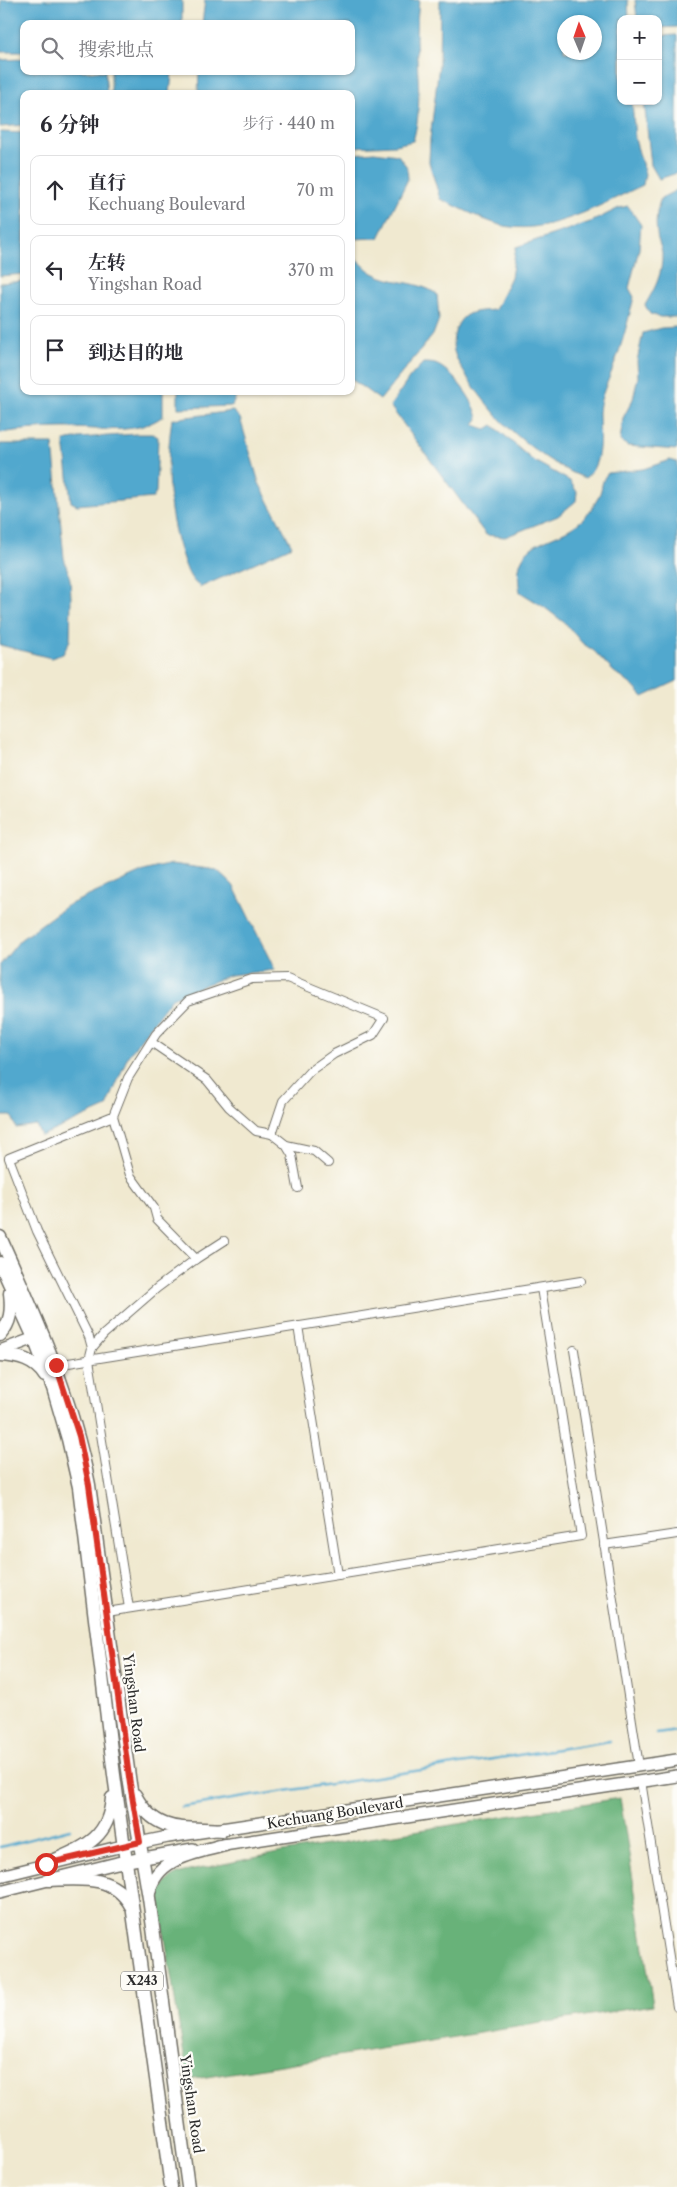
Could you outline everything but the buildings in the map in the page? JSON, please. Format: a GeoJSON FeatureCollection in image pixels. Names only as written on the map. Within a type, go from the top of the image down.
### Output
{"type":"FeatureCollection","features":[{"type":"Feature","properties":{"kind":"main road","name":"Yingshan Road"},"geometry":{"type":"LineString","coordinates":[[0,1237],[37,1333],[73,1456],[83,1508],[114,1775],[170,2187]]}},
{"type":"Feature","properties":{"kind":"main road","name":"Yingshan Road"},"geometry":{"type":"LineString","coordinates":[[0,1263],[7,1279],[56,1365],[85,1463],[93,1507],[130,1784],[149,1898],[188,2187]]}},
{"type":"Feature","properties":{"kind":"main road"},"geometry":{"type":"LineString","coordinates":[[0,1335],[9,1322],[11,1314],[7,1279]]}},
{"type":"Feature","properties":{"kind":"main road"},"geometry":{"type":"LineString","coordinates":[[0,1342],[37,1333]]}},
{"type":"Feature","properties":{"kind":"main road"},"geometry":{"type":"LineString","coordinates":[[0,1351],[37,1333]]}},
{"type":"Feature","properties":{"kind":"main road"},"geometry":{"type":"LineString","coordinates":[[0,1355],[14,1356],[35,1364],[43,1372],[53,1388]]}},
{"type":"Feature","properties":{"kind":"main road","name":"Kechuang Boulevard"},"geometry":{"type":"LineString","coordinates":[[0,1876],[140,1842],[677,1760]]}},
{"type":"Feature","properties":{"kind":"main road"},"geometry":{"type":"LineString","coordinates":[[46,1864],[82,1848],[100,1834],[110,1815],[114,1775]]}},
{"type":"Feature","properties":{"kind":"main road","name":"Kechuang Boulevard"},"geometry":{"type":"LineString","coordinates":[[0,1892],[142,1858],[677,1776]]}},
{"type":"Feature","properties":{"kind":"main road"},"geometry":{"type":"LineString","coordinates":[[130,1784],[145,1812],[159,1823],[170,1826],[223,1830]]}},
{"type":"Feature","properties":{"kind":"main road"},"geometry":{"type":"LineString","coordinates":[[149,1898],[155,1877],[169,1862],[225,1845]]}},
{"type":"Feature","properties":{"kind":"main road"},"geometry":{"type":"LineString","coordinates":[[49,1880],[87,1878],[101,1881],[120,1892],[133,1909]]}},
{"type":"Feature","properties":{"kind":"street"},"geometry":{"type":"LineString","coordinates":[[196,1258],[158,1219],[154,1208],[130,1175],[113,1116],[128,1078],[156,1034],[188,1001],[252,979],[287,978],[384,1018],[373,1036],[334,1054],[310,1071],[283,1100],[272,1134]]}},
{"type":"Feature","properties":{"kind":"street"},"geometry":{"type":"LineString","coordinates":[[150,1042],[207,1080],[229,1107],[256,1131],[272,1134],[286,1145],[292,1155],[298,1188]]}},
{"type":"Feature","properties":{"kind":"street"},"geometry":{"type":"LineString","coordinates":[[92,1348],[37,1231],[9,1158],[113,1116]]}},
{"type":"Feature","properties":{"kind":"street"},"geometry":{"type":"LineString","coordinates":[[286,1145],[314,1151],[328,1163]]}},
{"type":"Feature","properties":{"kind":"street"},"geometry":{"type":"LineString","coordinates":[[129,1608],[89,1360],[92,1348],[104,1334],[156,1288],[196,1258],[224,1241]]}},
{"type":"Feature","properties":{"kind":"street"},"geometry":{"type":"LineString","coordinates":[[56,1365],[581,1281]]}},
{"type":"Feature","properties":{"kind":"street"},"geometry":{"type":"LineString","coordinates":[[107,1612],[581,1536],[541,1288]]}},
{"type":"Feature","properties":{"kind":"street"},"geometry":{"type":"LineString","coordinates":[[298,1326],[338,1575]]}},
{"type":"Feature","properties":{"kind":"street"},"geometry":{"type":"LineString","coordinates":[[574,1350],[639,1766]]}},
{"type":"Feature","properties":{"kind":"street"},"geometry":{"type":"LineString","coordinates":[[604,1545],[677,1534]]}},
{"type":"Feature","properties":{"kind":"street"},"geometry":{"type":"LineString","coordinates":[[641,1781],[677,2007]]}},
{"type":"Feature","properties":{"kind":"green space"},"geometry":{"type":"Polygon","coordinates":[[[620,1798],[653,2005],[188,2080],[159,1901],[163,1886],[174,1876],[184,1872],[283,1852],[620,1798]]]}},
{"type":"Feature","properties":{"kind":"water"},"geometry":{"type":"Polygon","coordinates":[[[1,0],[182,0],[182,20],[20,20],[20,52],[0,52],[1,0]]]}},
{"type":"Feature","properties":{"kind":"water"},"geometry":{"type":"Polygon","coordinates":[[[205,0],[419,0],[416,39],[419,103],[413,141],[395,145],[355,147],[355,90],[198,90],[199,75],[355,75],[355,20],[202,20],[205,0]]]}},
{"type":"Feature","properties":{"kind":"water"},"geometry":{"type":"Polygon","coordinates":[[[440,0],[628,0],[629,15],[617,15],[617,105],[632,105],[635,139],[645,174],[643,185],[591,210],[553,223],[533,227],[497,224],[440,199],[429,162],[439,65],[440,0]]]}},
{"type":"Feature","properties":{"kind":"water"},"geometry":{"type":"Polygon","coordinates":[[[635,0],[677,0],[677,27],[662,28],[662,15],[637,15],[635,0]]]}},
{"type":"Feature","properties":{"kind":"water"},"geometry":{"type":"Polygon","coordinates":[[[677,35],[677,173],[659,179],[651,165],[644,105],[662,105],[662,36],[677,35]]]}},
{"type":"Feature","properties":{"kind":"water"},"geometry":{"type":"Polygon","coordinates":[[[20,59],[20,75],[105,75],[107,90],[20,90],[20,125],[0,127],[0,60],[20,59]]]}},
{"type":"Feature","properties":{"kind":"water"},"geometry":{"type":"Polygon","coordinates":[[[111,75],[172,75],[170,90],[111,90],[111,75]]]}},
{"type":"Feature","properties":{"kind":"water"},"geometry":{"type":"Polygon","coordinates":[[[0,132],[20,133],[20,274],[0,276],[0,132]]]}},
{"type":"Feature","properties":{"kind":"water"},"geometry":{"type":"Polygon","coordinates":[[[374,152],[398,155],[407,167],[408,179],[379,238],[355,239],[355,154],[374,152]]]}},
{"type":"Feature","properties":{"kind":"water"},"geometry":{"type":"Polygon","coordinates":[[[677,190],[677,317],[660,317],[650,314],[645,305],[655,287],[662,261],[656,224],[658,206],[661,198],[677,190]]]}},
{"type":"Feature","properties":{"kind":"water"},"geometry":{"type":"Polygon","coordinates":[[[628,206],[641,225],[639,249],[629,288],[634,297],[619,351],[601,400],[598,456],[591,472],[585,478],[546,458],[528,445],[487,405],[457,360],[453,347],[454,337],[459,323],[468,314],[495,310],[511,277],[516,247],[593,221],[619,208],[628,206]]]}},
{"type":"Feature","properties":{"kind":"water"},"geometry":{"type":"Polygon","coordinates":[[[355,259],[370,271],[380,276],[421,286],[437,294],[439,319],[433,335],[380,400],[355,382],[355,259]]]}},
{"type":"Feature","properties":{"kind":"water"},"geometry":{"type":"Polygon","coordinates":[[[20,281],[20,395],[163,395],[163,416],[152,423],[128,429],[54,428],[0,433],[0,283],[20,281]]]}},
{"type":"Feature","properties":{"kind":"water"},"geometry":{"type":"Polygon","coordinates":[[[677,327],[677,450],[628,446],[620,441],[623,418],[633,399],[638,377],[637,361],[643,333],[661,328],[677,327]]]}},
{"type":"Feature","properties":{"kind":"water"},"geometry":{"type":"Polygon","coordinates":[[[423,363],[441,367],[462,387],[476,412],[478,419],[474,424],[485,430],[493,425],[531,459],[570,481],[577,492],[576,501],[558,516],[505,537],[486,535],[390,406],[410,377],[423,363]]]}},
{"type":"Feature","properties":{"kind":"water"},"geometry":{"type":"Polygon","coordinates":[[[178,395],[236,395],[232,406],[178,408],[178,395]]]}},
{"type":"Feature","properties":{"kind":"water"},"geometry":{"type":"Polygon","coordinates":[[[233,411],[240,418],[259,483],[292,546],[201,587],[194,582],[188,571],[174,525],[168,472],[172,419],[233,411]]]}},
{"type":"Feature","properties":{"kind":"water"},"geometry":{"type":"Polygon","coordinates":[[[153,434],[158,437],[156,492],[153,498],[77,505],[71,502],[64,441],[79,438],[153,434]]]}},
{"type":"Feature","properties":{"kind":"water"},"geometry":{"type":"Polygon","coordinates":[[[0,444],[53,444],[64,558],[70,579],[71,598],[70,640],[63,654],[51,658],[0,645],[0,444]]]}},
{"type":"Feature","properties":{"kind":"water"},"geometry":{"type":"Polygon","coordinates":[[[670,460],[677,462],[677,681],[643,697],[633,686],[613,671],[594,651],[582,643],[566,624],[520,592],[519,573],[522,560],[529,550],[575,526],[586,516],[597,499],[603,480],[608,473],[643,469],[670,460]]]}},
{"type":"Feature","properties":{"kind":"water"},"geometry":{"type":"Polygon","coordinates":[[[172,864],[217,870],[233,885],[275,970],[230,975],[172,998],[128,1056],[107,1107],[41,1136],[36,1125],[16,1128],[12,1116],[0,1116],[0,965],[20,940],[66,906],[144,871],[172,864]]]}},
{"type":"Feature","properties":{"kind":"waterway"},"geometry":{"type":"LineString","coordinates":[[657,1734],[677,1731]]}},
{"type":"Feature","properties":{"kind":"waterway"},"geometry":{"type":"LineString","coordinates":[[181,1807],[610,1741]]}},
{"type":"Feature","properties":{"kind":"waterway"},"geometry":{"type":"LineString","coordinates":[[0,1847],[70,1829]]}},
{"type":"Feature","properties":{"kind":"route"},"geometry":{"type":"LineString","coordinates":[[46,1864],[140,1842],[130,1784],[89,1485],[79,1436],[56,1365]]}}]}
